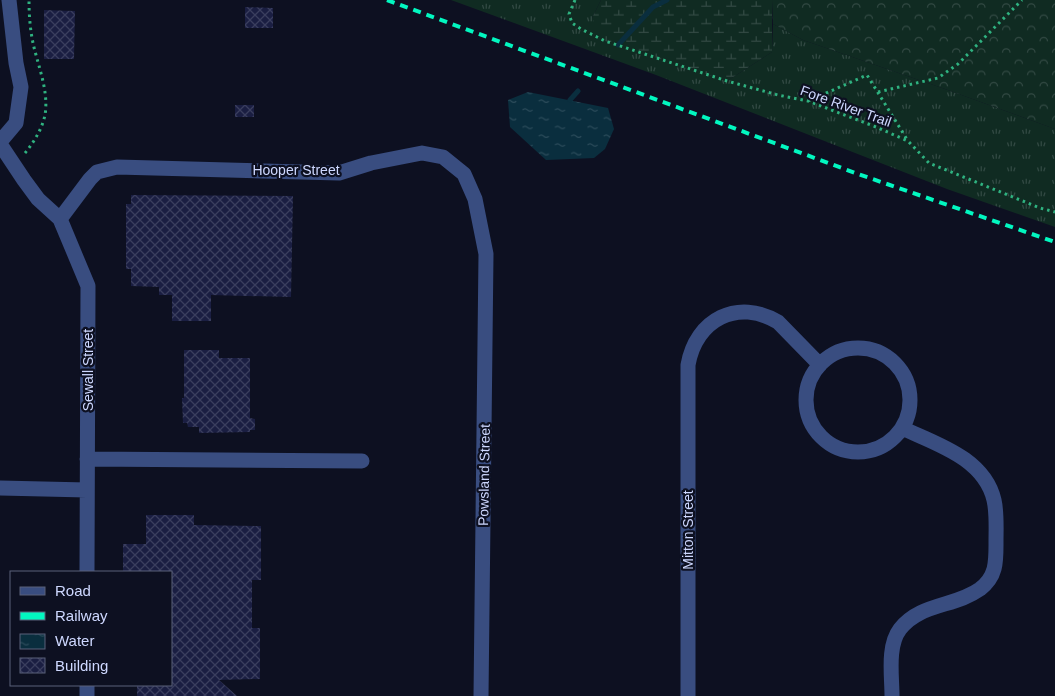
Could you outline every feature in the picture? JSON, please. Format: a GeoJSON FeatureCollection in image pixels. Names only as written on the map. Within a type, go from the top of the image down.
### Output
{"type":"FeatureCollection","features":[{"type":"Feature","properties":{"kind":"street"},"geometry":{"type":"LineString","coordinates":[[0,143],[16,123],[21,86],[16,63],[9,0]]}},
{"type":"Feature","properties":{"kind":"street","name":"Sewall Street"},"geometry":{"type":"LineString","coordinates":[[0,143],[38,199],[60,219],[88,286],[87,571]]}},
{"type":"Feature","properties":{"kind":"street","name":"Hooper Street"},"geometry":{"type":"LineString","coordinates":[[60,219],[97,172],[117,167],[339,172],[380,161],[422,153],[443,157],[464,174],[474,199],[486,254]]}},
{"type":"Feature","properties":{"kind":"street","name":"Powsland Street"},"geometry":{"type":"LineString","coordinates":[[481,696],[486,254]]}},
{"type":"Feature","properties":{"kind":"street","name":"Mitton Street"},"geometry":{"type":"LineString","coordinates":[[688,696],[688,365],[692,348],[696,339],[708,325],[724,315],[743,312],[761,314],[778,322],[820,365]]}},
{"type":"Feature","properties":{"kind":"street"},"geometry":{"type":"LineString","coordinates":[[858,349],[875,352],[890,360],[905,379],[910,395],[908,412],[902,428],[897,435],[883,445],[867,451],[850,452],[841,450],[826,442],[814,429],[806,404],[808,387],[815,372],[827,359],[842,351],[858,349]]}},
{"type":"Feature","properties":{"kind":"street"},"geometry":{"type":"LineString","coordinates":[[892,696],[892,659],[896,635],[904,624],[920,611],[962,598],[981,588],[991,579],[996,558],[995,502],[986,479],[974,466],[960,456],[902,428]]}},
{"type":"Feature","properties":{"kind":"street"},"geometry":{"type":"LineString","coordinates":[[87,459],[362,461]]}},
{"type":"Feature","properties":{"kind":"street"},"geometry":{"type":"LineString","coordinates":[[0,488],[87,490]]}},
{"type":"Feature","properties":{"kind":"path"},"geometry":{"type":"LineString","coordinates":[[29,0],[31,33],[44,89],[46,108],[45,117],[39,132],[29,147]]}},
{"type":"Feature","properties":{"kind":"path","name":"Fore River Trail"},"geometry":{"type":"LineString","coordinates":[[576,0],[569,14],[572,23],[604,41],[727,81],[808,101],[908,141],[929,164],[1040,208],[1055,212]]}},
{"type":"Feature","properties":{"kind":"path"},"geometry":{"type":"LineString","coordinates":[[878,92],[919,84],[938,78],[958,64],[1022,0]]}},
{"type":"Feature","properties":{"kind":"path"},"geometry":{"type":"LineString","coordinates":[[808,101],[867,74],[908,141]]}},
{"type":"Feature","properties":{"kind":"green space"},"geometry":{"type":"Polygon","coordinates":[[[451,0],[601,0],[592,18],[727,81],[772,52],[773,24],[803,40],[1055,129],[1055,227],[947,189],[656,75],[451,0]]]}},
{"type":"Feature","properties":{"kind":"green space"},"geometry":{"type":"Polygon","coordinates":[[[601,0],[772,0],[772,52],[727,81],[605,41],[592,18],[601,0]]]}},
{"type":"Feature","properties":{"kind":"green space"},"geometry":{"type":"Polygon","coordinates":[[[772,0],[1055,0],[1055,129],[803,40],[773,24],[772,0]]]}},
{"type":"Feature","properties":{"kind":"water"},"geometry":{"type":"Polygon","coordinates":[[[528,92],[608,108],[614,129],[605,149],[594,158],[546,160],[510,127],[508,100],[528,92]]]}},
{"type":"Feature","properties":{"kind":"building"},"geometry":{"type":"Polygon","coordinates":[[[245,7],[273,8],[273,28],[245,28],[245,7]]]}},
{"type":"Feature","properties":{"kind":"building"},"geometry":{"type":"Polygon","coordinates":[[[44,10],[75,11],[74,59],[44,59],[44,10]]]}},
{"type":"Feature","properties":{"kind":"building"},"geometry":{"type":"Polygon","coordinates":[[[235,105],[254,105],[254,117],[235,117],[235,105]]]}},
{"type":"Feature","properties":{"kind":"building"},"geometry":{"type":"Polygon","coordinates":[[[131,195],[293,196],[291,297],[211,295],[211,321],[172,321],[172,295],[159,295],[159,287],[131,286],[131,269],[126,269],[126,204],[131,204],[131,195]]]}},
{"type":"Feature","properties":{"kind":"building"},"geometry":{"type":"Polygon","coordinates":[[[184,350],[219,350],[219,358],[250,358],[250,418],[255,419],[255,430],[250,430],[250,432],[199,433],[199,427],[188,427],[187,423],[183,423],[184,350]]]}},
{"type":"Feature","properties":{"kind":"building"},"geometry":{"type":"Polygon","coordinates":[[[146,515],[194,515],[194,525],[261,526],[261,580],[252,580],[252,628],[260,628],[260,679],[219,680],[237,696],[137,696],[137,686],[172,686],[172,571],[123,571],[123,544],[146,544],[146,515]]]}},
{"type":"Feature","properties":{"kind":"waterway"},"geometry":{"type":"LineString","coordinates":[[618,45],[653,7],[667,0]]}},
{"type":"Feature","properties":{"kind":"waterway"},"geometry":{"type":"LineString","coordinates":[[570,100],[578,91]]}},
{"type":"Feature","properties":{"kind":"railway"},"geometry":{"type":"LineString","coordinates":[[387,0],[858,174],[1055,242]]}}]}
